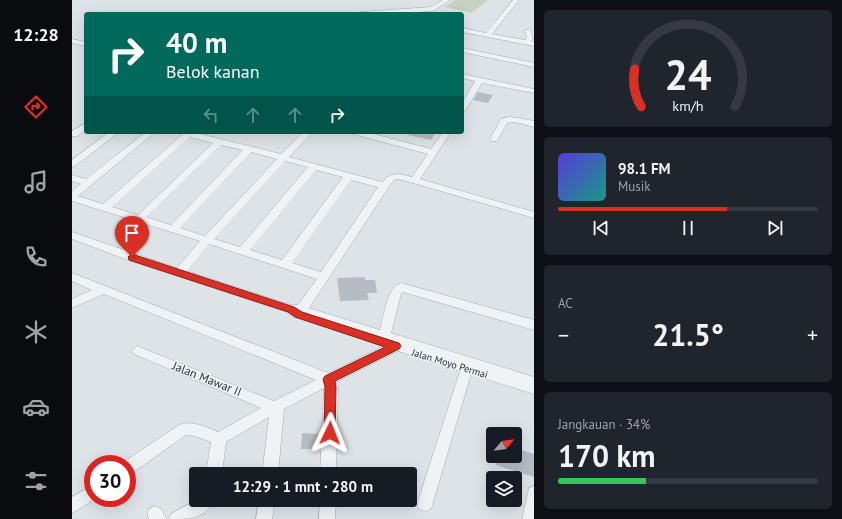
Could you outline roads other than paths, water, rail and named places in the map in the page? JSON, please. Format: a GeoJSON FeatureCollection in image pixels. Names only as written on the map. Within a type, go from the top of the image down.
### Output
{"type":"FeatureCollection","features":[{"type":"Feature","properties":{"kind":"street"},"geometry":{"type":"LineString","coordinates":[[429,12],[447,0]]}},
{"type":"Feature","properties":{"kind":"street"},"geometry":{"type":"LineString","coordinates":[[488,35],[500,18],[516,0]]}},
{"type":"Feature","properties":{"kind":"street"},"geometry":{"type":"LineString","coordinates":[[389,12],[433,9]]}},
{"type":"Feature","properties":{"kind":"street"},"geometry":{"type":"LineString","coordinates":[[464,31],[531,44],[528,30]]}},
{"type":"Feature","properties":{"kind":"street"},"geometry":{"type":"LineString","coordinates":[[72,41],[84,44]]}},
{"type":"Feature","properties":{"kind":"street"},"geometry":{"type":"LineString","coordinates":[[464,50],[534,65]]}},
{"type":"Feature","properties":{"kind":"street"},"geometry":{"type":"LineString","coordinates":[[464,76],[534,91]]}},
{"type":"Feature","properties":{"kind":"street"},"geometry":{"type":"LineString","coordinates":[[464,101],[480,80]]}},
{"type":"Feature","properties":{"kind":"street"},"geometry":{"type":"LineString","coordinates":[[494,140],[504,121],[506,120],[515,120],[534,124]]}},
{"type":"Feature","properties":{"kind":"street"},"geometry":{"type":"LineString","coordinates":[[73,135],[84,127]]}},
{"type":"Feature","properties":{"kind":"street"},"geometry":{"type":"LineString","coordinates":[[72,164],[112,134]]}},
{"type":"Feature","properties":{"kind":"street"},"geometry":{"type":"LineString","coordinates":[[149,134],[76,192],[73,196],[74,198],[243,250],[324,277]]}},
{"type":"Feature","properties":{"kind":"street"},"geometry":{"type":"LineString","coordinates":[[106,207],[184,134]]}},
{"type":"Feature","properties":{"kind":"street"},"geometry":{"type":"LineString","coordinates":[[189,134],[314,166],[384,186]]}},
{"type":"Feature","properties":{"kind":"street"},"geometry":{"type":"LineString","coordinates":[[180,272],[208,239],[307,134]]}},
{"type":"Feature","properties":{"kind":"street"},"geometry":{"type":"LineString","coordinates":[[363,134],[434,153]]}},
{"type":"Feature","properties":{"kind":"street"},"geometry":{"type":"LineString","coordinates":[[414,181],[446,134]]}},
{"type":"Feature","properties":{"kind":"street"},"geometry":{"type":"LineString","coordinates":[[140,218],[220,141]]}},
{"type":"Feature","properties":{"kind":"street"},"geometry":{"type":"LineString","coordinates":[[173,229],[249,149]]}},
{"type":"Feature","properties":{"kind":"street"},"geometry":{"type":"LineString","coordinates":[[243,250],[314,166]]}},
{"type":"Feature","properties":{"kind":"street"},"geometry":{"type":"LineString","coordinates":[[285,264],[350,176]]}},
{"type":"Feature","properties":{"kind":"street"},"geometry":{"type":"LineString","coordinates":[[72,235],[132,257],[297,311],[324,277],[384,186],[391,178],[396,176],[534,215]]}},
{"type":"Feature","properties":{"kind":"street"},"geometry":{"type":"LineString","coordinates":[[72,178],[89,183]]}},
{"type":"Feature","properties":{"kind":"street"},"geometry":{"type":"LineString","coordinates":[[72,277],[328,379],[331,387],[328,467]]}},
{"type":"Feature","properties":{"kind":"street"},"geometry":{"type":"LineString","coordinates":[[385,334],[396,292],[401,287],[534,325]]}},
{"type":"Feature","properties":{"kind":"street"},"geometry":{"type":"LineString","coordinates":[[72,304],[102,290]]}},
{"type":"Feature","properties":{"kind":"street","name":"Jalan Moyo Permai"},"geometry":{"type":"LineString","coordinates":[[297,311],[385,334],[401,344]]}},
{"type":"Feature","properties":{"kind":"street","name":"Jalan Moyo Permai"},"geometry":{"type":"LineString","coordinates":[[297,311],[401,344],[534,382]]}},
{"type":"Feature","properties":{"kind":"street"},"geometry":{"type":"LineString","coordinates":[[219,439],[328,379],[401,344]]}},
{"type":"Feature","properties":{"kind":"street","name":"Jalan Mawar II"},"geometry":{"type":"LineString","coordinates":[[138,352],[276,407]]}},
{"type":"Feature","properties":{"kind":"street"},"geometry":{"type":"LineString","coordinates":[[425,504],[468,364]]}},
{"type":"Feature","properties":{"kind":"street","name":"Jalan Moyo Permai"},"geometry":{"type":"LineString","coordinates":[[468,364],[534,389]]}},
{"type":"Feature","properties":{"kind":"street"},"geometry":{"type":"LineString","coordinates":[[271,467],[278,410],[276,407]]}},
{"type":"Feature","properties":{"kind":"street"},"geometry":{"type":"LineString","coordinates":[[136,462],[184,429],[196,430],[219,439]]}},
{"type":"Feature","properties":{"kind":"street"},"geometry":{"type":"LineString","coordinates":[[215,467],[219,439]]}},
{"type":"Feature","properties":{"kind":"street"},"geometry":{"type":"LineString","coordinates":[[530,519],[534,493]]}},
{"type":"Feature","properties":{"kind":"street"},"geometry":{"type":"LineString","coordinates":[[72,506],[84,498]]}},
{"type":"Feature","properties":{"kind":"street"},"geometry":{"type":"LineString","coordinates":[[178,519],[200,507]]}},
{"type":"Feature","properties":{"kind":"street"},"geometry":{"type":"LineString","coordinates":[[264,519],[266,507]]}},
{"type":"Feature","properties":{"kind":"street"},"geometry":{"type":"LineString","coordinates":[[327,519],[328,507]]}}]}
